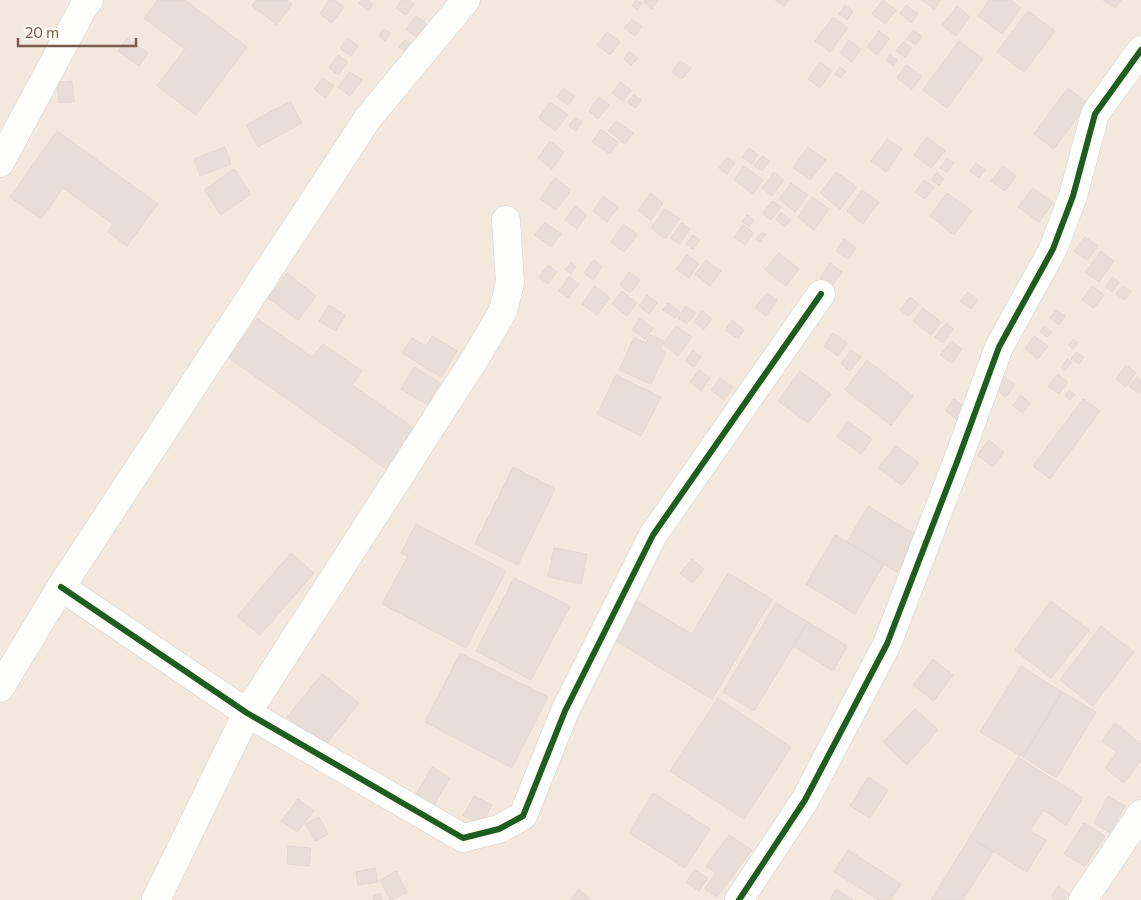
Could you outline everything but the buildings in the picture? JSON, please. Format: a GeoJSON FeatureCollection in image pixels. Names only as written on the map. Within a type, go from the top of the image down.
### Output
{"type":"FeatureCollection","features":[{"type":"Feature","properties":{"kind":"street"},"geometry":{"type":"LineString","coordinates":[[0,163],[89,0]]}},
{"type":"Feature","properties":{"kind":"street"},"geometry":{"type":"LineString","coordinates":[[0,688],[61,587],[368,118],[466,0]]}},
{"type":"Feature","properties":{"kind":"street"},"geometry":{"type":"LineString","coordinates":[[740,900],[805,800],[887,644],[957,462],[998,347],[1053,249],[1073,196],[1095,114],[1141,50]]}},
{"type":"Feature","properties":{"kind":"street"},"geometry":{"type":"LineString","coordinates":[[156,900],[248,713],[476,357],[503,311],[510,283],[506,220]]}},
{"type":"Feature","properties":{"kind":"street"},"geometry":{"type":"LineString","coordinates":[[61,587],[248,713],[463,838],[499,829],[523,816],[565,711],[653,535],[821,294]]}},
{"type":"Feature","properties":{"kind":"street"},"geometry":{"type":"LineString","coordinates":[[1083,900],[1141,814]]}},
{"type":"Feature","properties":{"kind":"shaded area"},"geometry":{"type":"Polygon","coordinates":[[[0,0],[1141,0],[1141,900],[0,900],[0,0]]]}},
{"type":"Feature","properties":{"kind":"cycle path"},"geometry":{"type":"LineString","coordinates":[[739,900],[805,800],[887,644],[999,347],[1053,249],[1073,196],[1095,114],[1141,50]]}},
{"type":"Feature","properties":{"kind":"cycle path"},"geometry":{"type":"LineString","coordinates":[[61,587],[247,713],[463,838],[499,829],[523,816],[565,711],[653,535],[821,294]]}}]}
